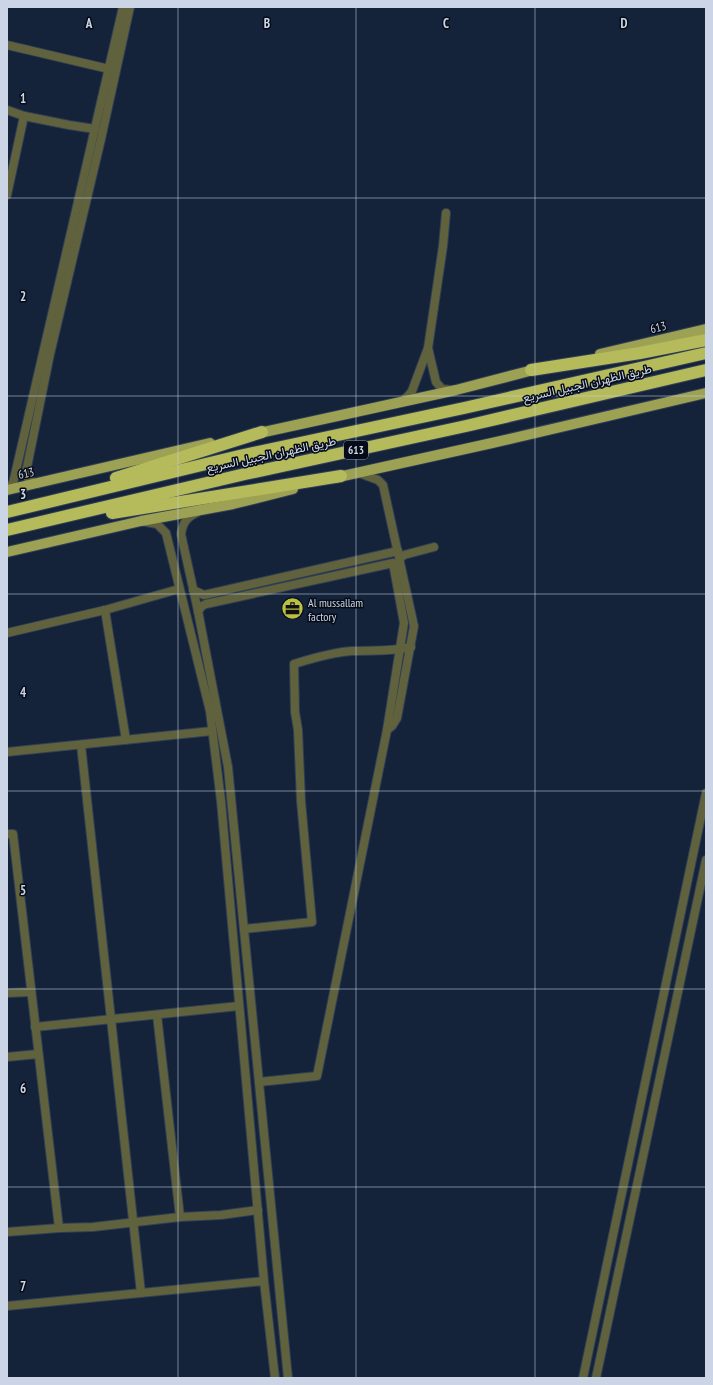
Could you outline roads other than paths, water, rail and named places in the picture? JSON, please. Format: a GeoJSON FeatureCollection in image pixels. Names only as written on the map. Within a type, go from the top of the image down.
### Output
{"type":"FeatureCollection","features":[{"type":"Feature","properties":{"kind":"highway"},"geometry":{"type":"LineString","coordinates":[[531,370],[640,353],[706,340]]}},
{"type":"Feature","properties":{"kind":"highway","name":"طريق الظهران الجبيل السريع"},"geometry":{"type":"LineString","coordinates":[[13,510],[239,456],[464,408],[706,353]]}},
{"type":"Feature","properties":{"kind":"highway","name":"طريق الظهران الجبيل السريع"},"geometry":{"type":"LineString","coordinates":[[7,531],[245,474],[466,426],[706,370]]}},
{"type":"Feature","properties":{"kind":"highway"},"geometry":{"type":"LineString","coordinates":[[13,510],[262,432]]}},
{"type":"Feature","properties":{"kind":"highway"},"geometry":{"type":"LineString","coordinates":[[7,531],[341,476]]}},
{"type":"Feature","properties":{"kind":"main road","name":"613"},"geometry":{"type":"LineString","coordinates":[[7,489],[38,484],[170,452],[456,390],[531,370],[706,329]]}},
{"type":"Feature","properties":{"kind":"main road"},"geometry":{"type":"LineString","coordinates":[[7,552],[141,521],[233,504],[341,476],[706,393]]}},
{"type":"Feature","properties":{"kind":"street"},"geometry":{"type":"LineString","coordinates":[[7,489],[13,483],[14,479],[123,7]]}},
{"type":"Feature","properties":{"kind":"street"},"geometry":{"type":"LineString","coordinates":[[38,484],[29,480],[26,477],[26,472],[50,354],[103,131],[130,7]]}},
{"type":"Feature","properties":{"kind":"street"},"geometry":{"type":"LineString","coordinates":[[7,45],[109,69]]}},
{"type":"Feature","properties":{"kind":"street"},"geometry":{"type":"LineString","coordinates":[[7,110],[24,116],[70,126],[95,129]]}},
{"type":"Feature","properties":{"kind":"street"},"geometry":{"type":"LineString","coordinates":[[7,195],[24,116]]}},
{"type":"Feature","properties":{"kind":"street"},"geometry":{"type":"LineString","coordinates":[[398,403],[404,400],[412,391],[428,348],[446,213]]}},
{"type":"Feature","properties":{"kind":"street"},"geometry":{"type":"LineString","coordinates":[[428,348],[436,382],[442,389],[456,390]]}},
{"type":"Feature","properties":{"kind":"street"},"geometry":{"type":"LineString","coordinates":[[359,473],[378,480],[383,485],[414,626],[397,718],[392,726],[387,730]]}},
{"type":"Feature","properties":{"kind":"street"},"geometry":{"type":"LineString","coordinates":[[206,509],[186,520],[182,526],[182,534],[228,767],[288,1378]]}},
{"type":"Feature","properties":{"kind":"street"},"geometry":{"type":"LineString","coordinates":[[141,521],[157,524],[166,533],[210,711],[221,801],[264,1281],[275,1378]]}},
{"type":"Feature","properties":{"kind":"street"},"geometry":{"type":"LineString","coordinates":[[198,611],[206,604],[398,558],[434,547]]}},
{"type":"Feature","properties":{"kind":"street"},"geometry":{"type":"LineString","coordinates":[[193,590],[204,595],[263,581],[398,558]]}},
{"type":"Feature","properties":{"kind":"street"},"geometry":{"type":"LineString","coordinates":[[259,1082],[317,1076],[387,730],[400,650],[404,623],[398,558]]}},
{"type":"Feature","properties":{"kind":"street"},"geometry":{"type":"LineString","coordinates":[[252,594],[263,581]]}},
{"type":"Feature","properties":{"kind":"street"},"geometry":{"type":"LineString","coordinates":[[7,633],[105,610],[179,589]]}},
{"type":"Feature","properties":{"kind":"street"},"geometry":{"type":"LineString","coordinates":[[105,610],[126,740]]}},
{"type":"Feature","properties":{"kind":"street"},"geometry":{"type":"LineString","coordinates":[[244,929],[312,922],[301,800],[298,730],[295,712],[294,664],[350,651],[400,650],[410,646]]}},
{"type":"Feature","properties":{"kind":"street"},"geometry":{"type":"LineString","coordinates":[[7,752],[212,731]]}},
{"type":"Feature","properties":{"kind":"street"},"geometry":{"type":"LineString","coordinates":[[81,745],[141,1293]]}},
{"type":"Feature","properties":{"kind":"street"},"geometry":{"type":"LineString","coordinates":[[583,1378],[678,924],[705,804],[706,793]]}},
{"type":"Feature","properties":{"kind":"street"},"geometry":{"type":"LineString","coordinates":[[7,834],[13,834],[59,1228]]}},
{"type":"Feature","properties":{"kind":"street"},"geometry":{"type":"LineString","coordinates":[[596,1378],[706,860]]}},
{"type":"Feature","properties":{"kind":"street"},"geometry":{"type":"LineString","coordinates":[[678,924],[680,941],[675,966],[677,969],[680,969],[684,963]]}},
{"type":"Feature","properties":{"kind":"street"},"geometry":{"type":"LineString","coordinates":[[7,993],[31,992]]}},
{"type":"Feature","properties":{"kind":"street"},"geometry":{"type":"LineString","coordinates":[[35,1027],[239,1006]]}},
{"type":"Feature","properties":{"kind":"street"},"geometry":{"type":"LineString","coordinates":[[157,1015],[180,1217]]}},
{"type":"Feature","properties":{"kind":"street"},"geometry":{"type":"LineString","coordinates":[[7,1057],[38,1054]]}},
{"type":"Feature","properties":{"kind":"street"},"geometry":{"type":"LineString","coordinates":[[7,1232],[93,1227],[258,1210]]}},
{"type":"Feature","properties":{"kind":"street"},"geometry":{"type":"LineString","coordinates":[[7,1306],[264,1281]]}},
{"type":"Feature","properties":{"kind":"place","name":"Al mussallam factory"},"geometry":{"type":"Point","coordinates":[293,609]}}]}
